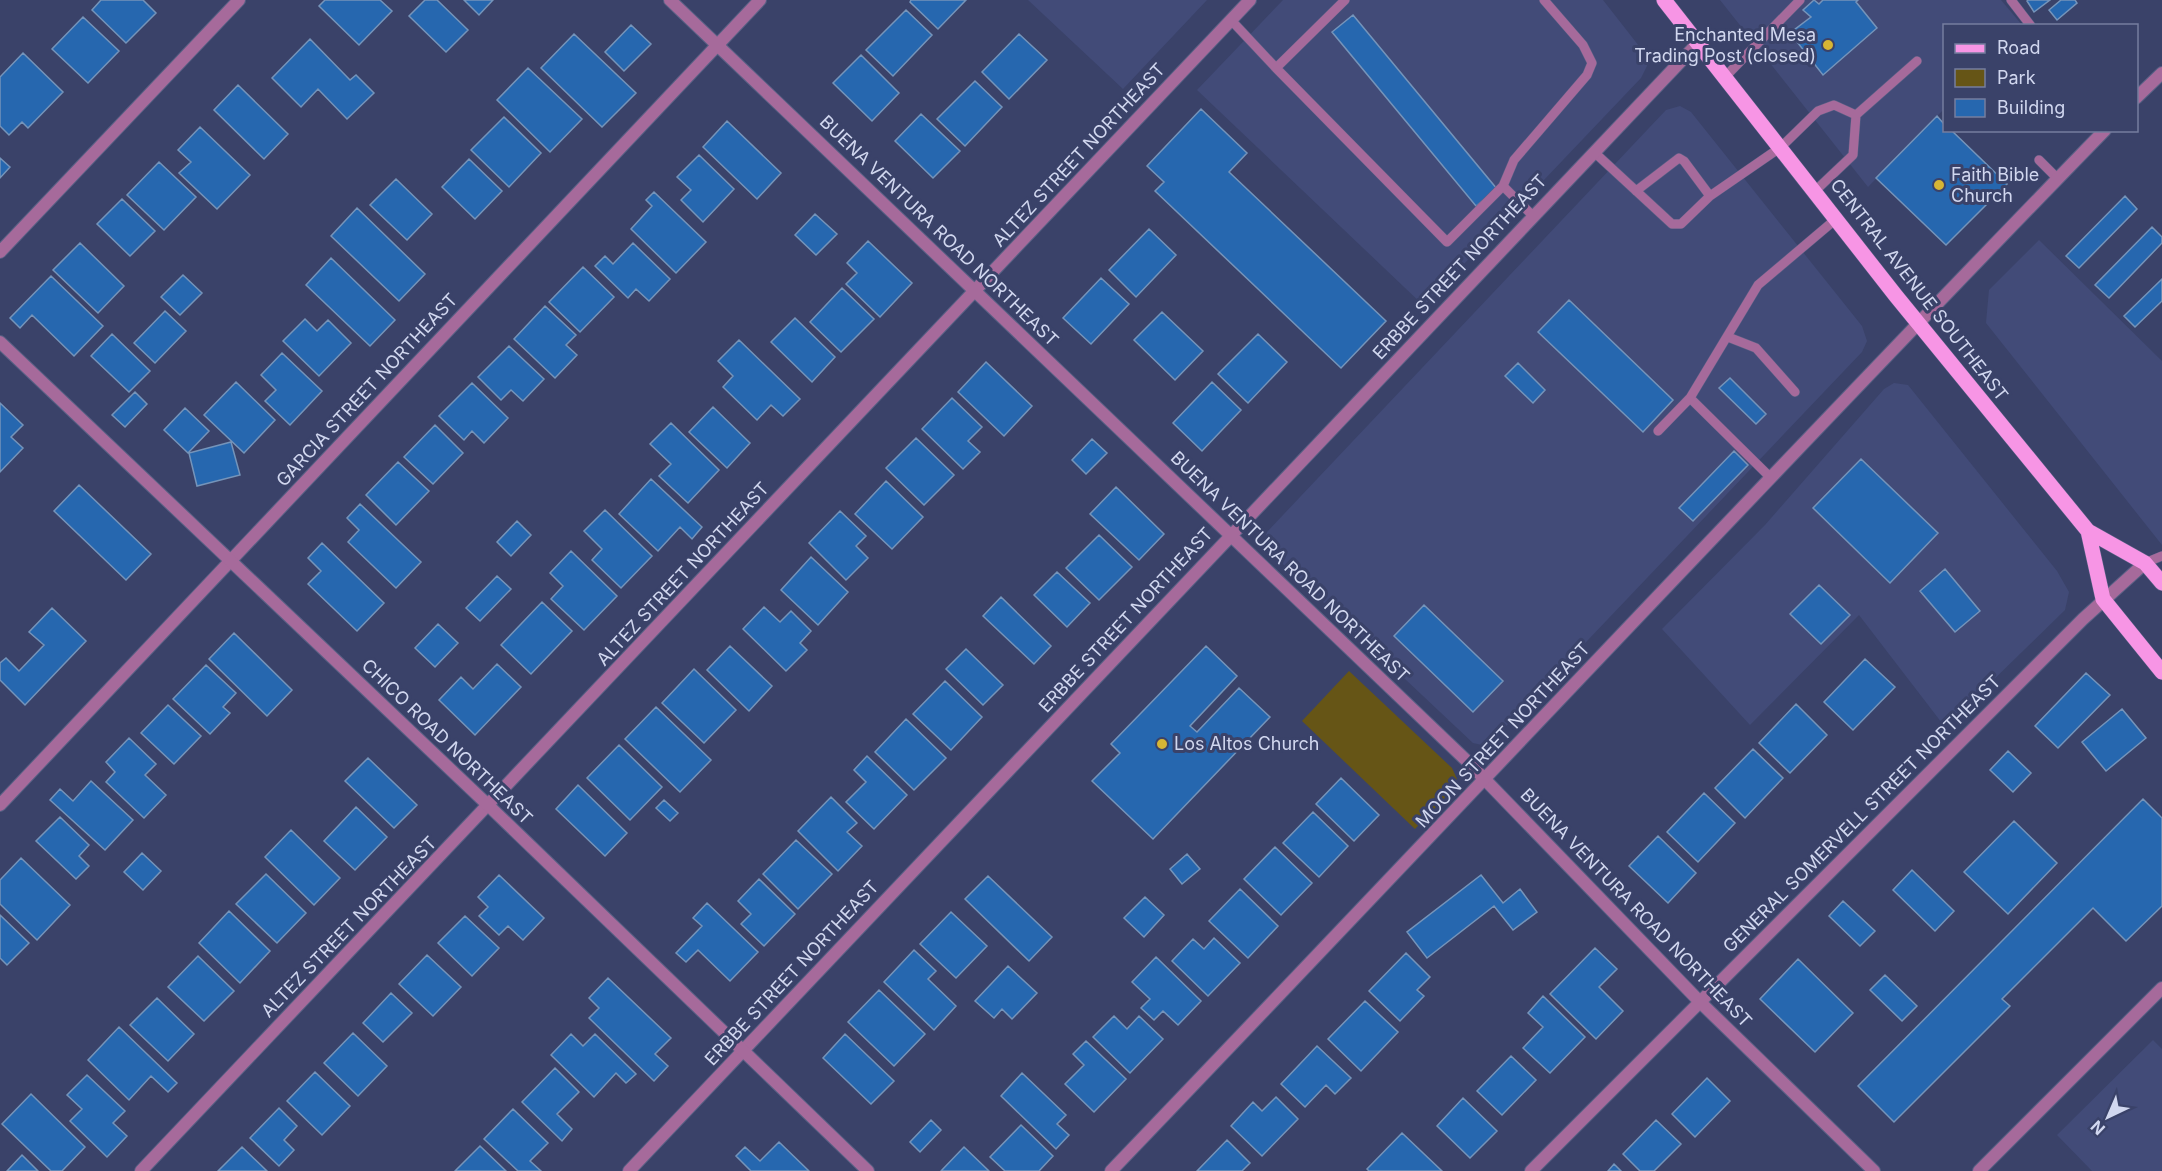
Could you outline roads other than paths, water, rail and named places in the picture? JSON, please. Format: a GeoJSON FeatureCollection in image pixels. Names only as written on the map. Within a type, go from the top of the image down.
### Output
{"type":"FeatureCollection","features":[{"type":"Feature","properties":{"kind":"main road","name":"CENTRAL AVENUE SOUTHEAST"},"geometry":{"type":"LineString","coordinates":[[1664,0],[1918,323],[2088,531],[2145,562],[2162,584]]}},
{"type":"Feature","properties":{"kind":"main road"},"geometry":{"type":"LineString","coordinates":[[2088,531],[2103,599],[2162,672]]}},
{"type":"Feature","properties":{"kind":"street"},"geometry":{"type":"LineString","coordinates":[[0,252],[239,0]]}},
{"type":"Feature","properties":{"kind":"street","name":"BUENA VENTURA ROAD NORTHEAST"},"geometry":{"type":"LineString","coordinates":[[670,0],[1486,780],[1700,1002],[1874,1171]]}},
{"type":"Feature","properties":{"kind":"street","name":"GARCIA STREET NORTHEAST"},"geometry":{"type":"LineString","coordinates":[[0,805],[760,0]]}},
{"type":"Feature","properties":{"kind":"street","name":"ALTEZ STREET NORTHEAST"},"geometry":{"type":"LineString","coordinates":[[141,1171],[1250,0]]}},
{"type":"Feature","properties":{"kind":"street","name":"ERBBE STREET NORTHEAST"},"geometry":{"type":"LineString","coordinates":[[629,1171],[1699,42]]}},
{"type":"Feature","properties":{"kind":"street"},"geometry":{"type":"LineString","coordinates":[[2138,96],[2162,73]]}},
{"type":"Feature","properties":{"kind":"street","name":"MOON STREET NORTHEAST"},"geometry":{"type":"LineString","coordinates":[[1111,1171],[1486,780],[1918,323],[2103,132]]}},
{"type":"Feature","properties":{"kind":"street","name":"CHICO ROAD NORTHEAST"},"geometry":{"type":"LineString","coordinates":[[0,342],[489,806],[868,1171]]}},
{"type":"Feature","properties":{"kind":"street","name":"GENERAL SOMERVELL STREET NORTHEAST"},"geometry":{"type":"LineString","coordinates":[[1531,1171],[2103,599],[2145,562]]}},
{"type":"Feature","properties":{"kind":"street"},"geometry":{"type":"LineString","coordinates":[[1979,1171],[2162,988]]}},
{"type":"Feature","properties":{"kind":"lane"},"geometry":{"type":"LineString","coordinates":[[1276,68],[1345,0]]}},
{"type":"Feature","properties":{"kind":"lane"},"geometry":{"type":"LineString","coordinates":[[1231,20],[1447,242],[1503,186],[1514,160],[1587,75],[1592,63],[1583,45],[1544,0]]}},
{"type":"Feature","properties":{"kind":"lane"},"geometry":{"type":"LineString","coordinates":[[1725,76],[1800,0]]}},
{"type":"Feature","properties":{"kind":"lane"},"geometry":{"type":"LineString","coordinates":[[2012,0],[2030,24]]}},
{"type":"Feature","properties":{"kind":"lane"},"geometry":{"type":"LineString","coordinates":[[1815,191],[1853,155],[1856,115],[1917,61]]}},
{"type":"Feature","properties":{"kind":"lane"},"geometry":{"type":"LineString","coordinates":[[1594,152],[1676,226],[1681,224],[1710,196],[1781,147],[1818,111],[1834,105],[1856,115]]}},
{"type":"Feature","properties":{"kind":"lane"},"geometry":{"type":"LineString","coordinates":[[1636,192],[1679,158],[1684,161],[1710,196]]}},
{"type":"Feature","properties":{"kind":"lane"},"geometry":{"type":"LineString","coordinates":[[2039,160],[2058,179]]}},
{"type":"Feature","properties":{"kind":"lane"},"geometry":{"type":"LineString","coordinates":[[1503,186],[1533,216]]}},
{"type":"Feature","properties":{"kind":"lane"},"geometry":{"type":"LineString","coordinates":[[1658,431],[1690,399],[1758,285],[1836,219]]}},
{"type":"Feature","properties":{"kind":"lane"},"geometry":{"type":"LineString","coordinates":[[1728,337],[1756,348],[1795,392]]}},
{"type":"Feature","properties":{"kind":"lane"},"geometry":{"type":"LineString","coordinates":[[1690,399],[1771,478]]}},
{"type":"Feature","properties":{"kind":"lane"},"geometry":{"type":"LineString","coordinates":[[2145,562],[2162,556]]}},
{"type":"Feature","properties":{"kind":"place","name":"Enchanted Mesa Trading Post (closed)"},"geometry":{"type":"Point","coordinates":[1828,45]}},
{"type":"Feature","properties":{"kind":"place","name":"Faith Bible Church"},"geometry":{"type":"Point","coordinates":[1939,185]}},
{"type":"Feature","properties":{"kind":"place","name":"Los Altos Church"},"geometry":{"type":"Point","coordinates":[1162,744]}}]}
